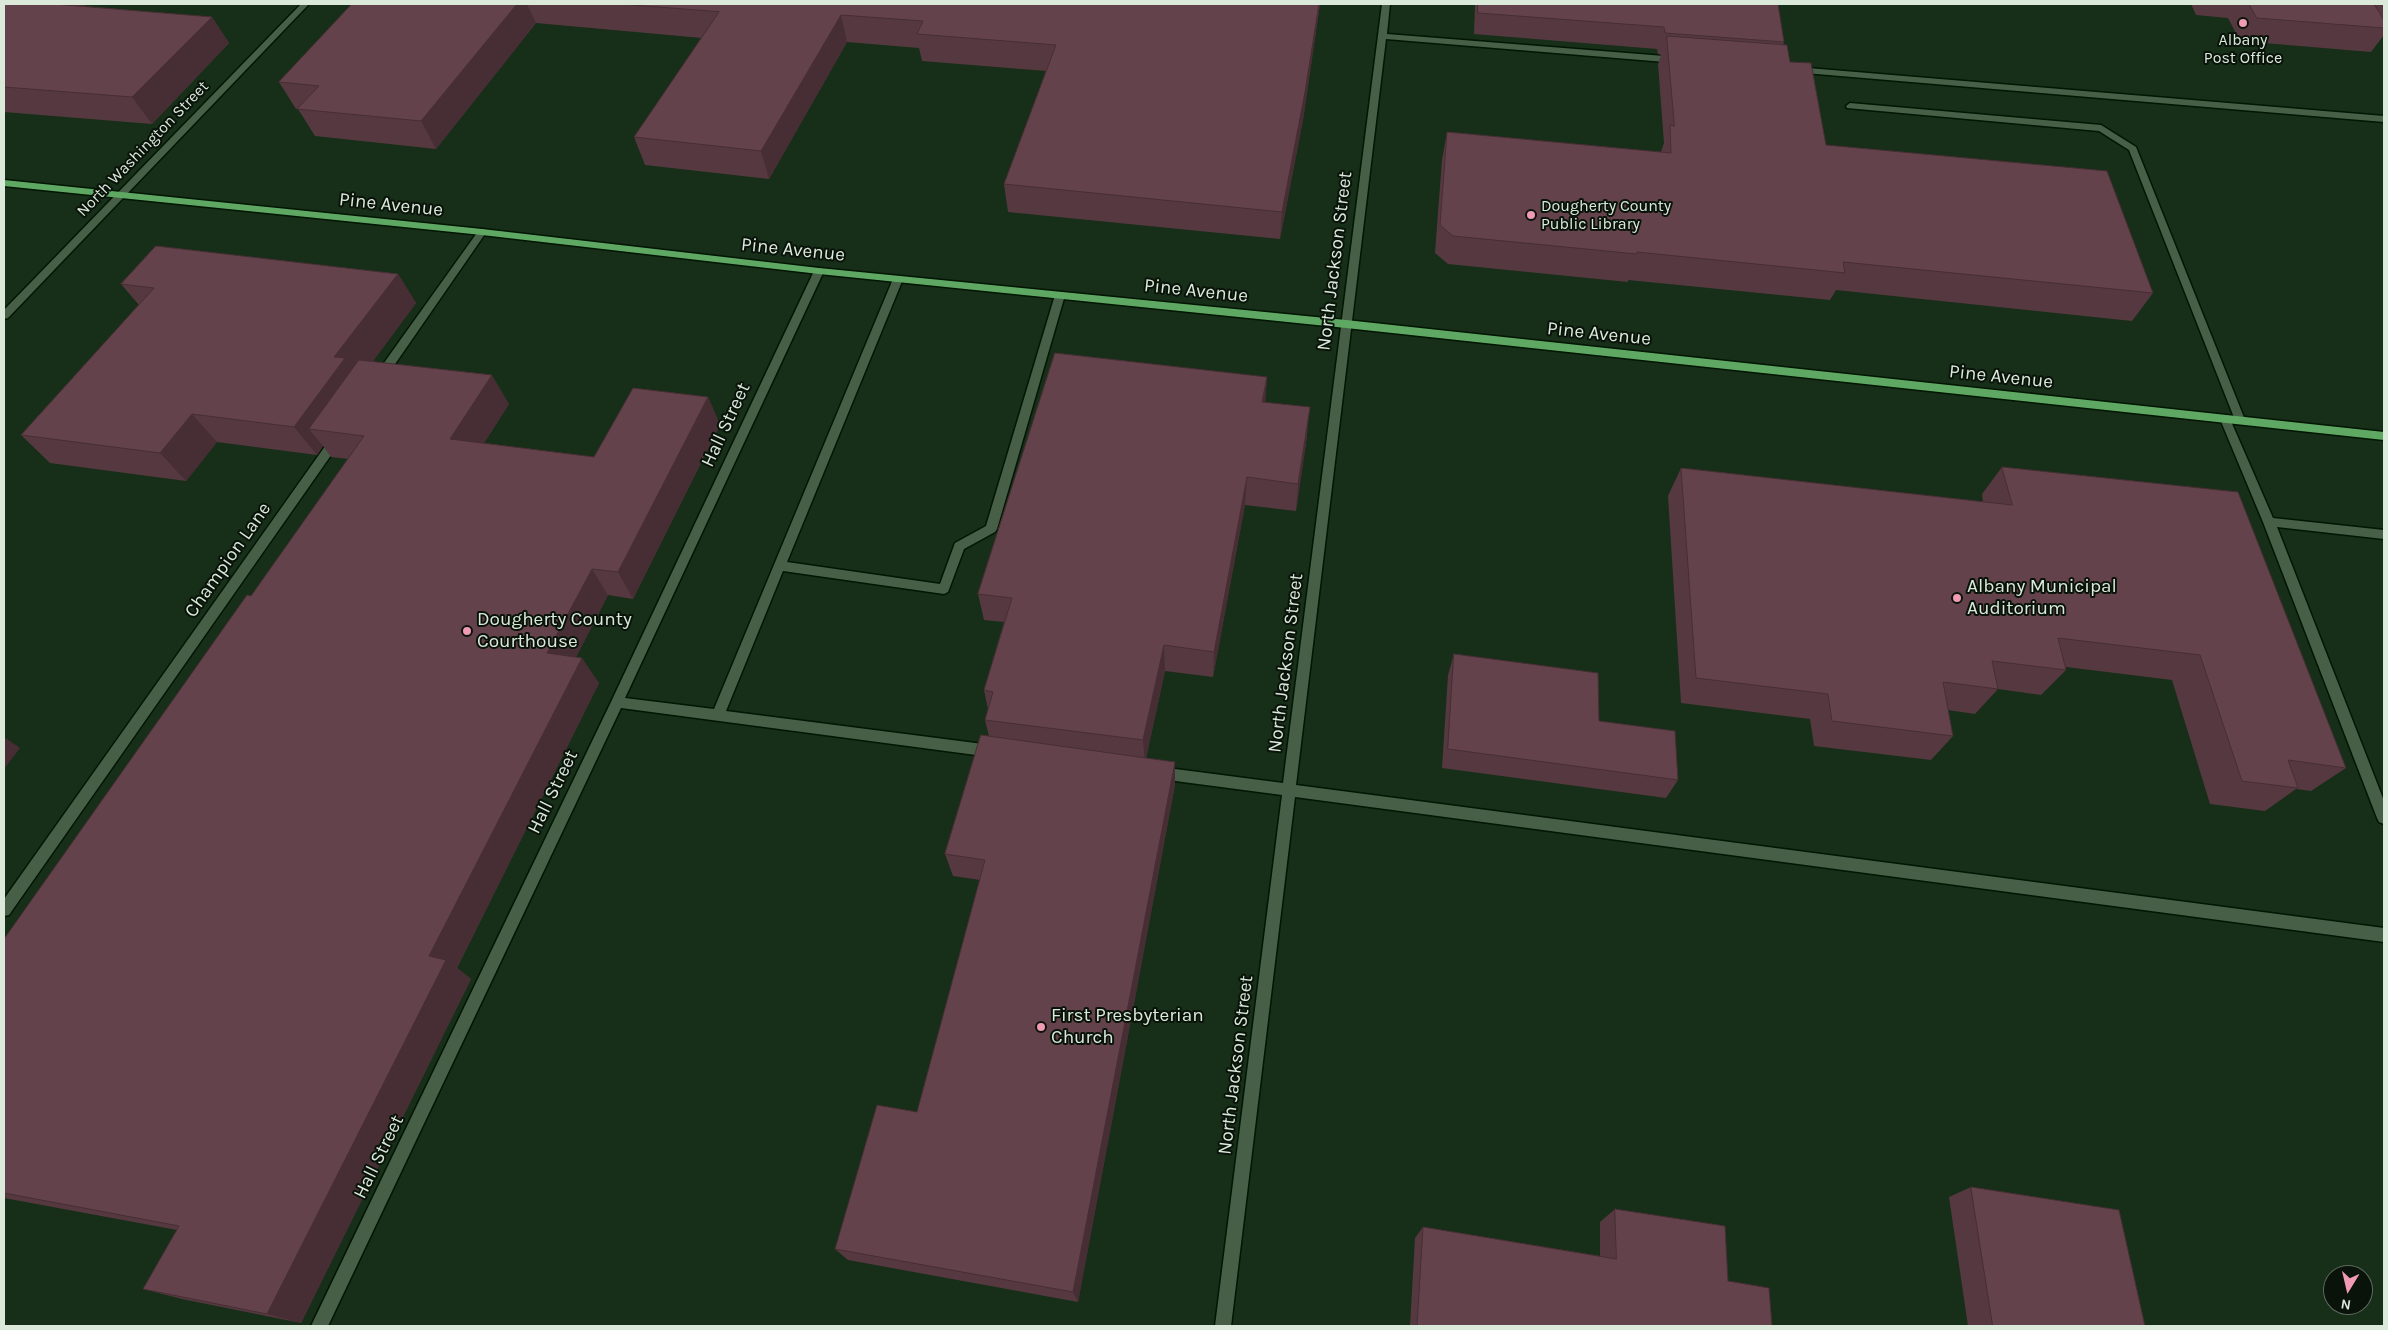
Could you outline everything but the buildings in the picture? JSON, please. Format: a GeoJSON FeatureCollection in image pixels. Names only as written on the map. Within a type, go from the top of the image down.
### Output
{"type":"FeatureCollection","features":[{"type":"Feature","properties":{"kind":"main road","name":"Pine Avenue"},"geometry":{"type":"LineString","coordinates":[[4,183],[482,232],[819,271],[1346,324],[2384,436]]}},
{"type":"Feature","properties":{"kind":"street","name":"North Washington Street"},"geometry":{"type":"LineString","coordinates":[[4,316],[305,4]]}},
{"type":"Feature","properties":{"kind":"street","name":"North Jackson Street"},"geometry":{"type":"LineString","coordinates":[[1222,1326],[1386,4]]}},
{"type":"Feature","properties":{"kind":"street"},"geometry":{"type":"LineString","coordinates":[[1382,36],[1682,60]]}},
{"type":"Feature","properties":{"kind":"street"},"geometry":{"type":"LineString","coordinates":[[1791,70],[2384,119]]}},
{"type":"Feature","properties":{"kind":"street"},"geometry":{"type":"LineString","coordinates":[[1850,106],[2101,128],[2134,149],[2240,420]]}},
{"type":"Feature","properties":{"kind":"street"},"geometry":{"type":"LineString","coordinates":[[374,385],[482,232]]}},
{"type":"Feature","properties":{"kind":"street","name":"Hall Street"},"geometry":{"type":"LineString","coordinates":[[319,1326],[617,702],[819,271]]}},
{"type":"Feature","properties":{"kind":"street"},"geometry":{"type":"LineString","coordinates":[[718,716],[898,279]]}},
{"type":"Feature","properties":{"kind":"street"},"geometry":{"type":"LineString","coordinates":[[780,566],[944,589],[959,546],[991,529],[1060,295]]}},
{"type":"Feature","properties":{"kind":"street"},"geometry":{"type":"LineString","coordinates":[[2226,419],[2269,522],[2384,818]]}},
{"type":"Feature","properties":{"kind":"street","name":"Champion Lane"},"geometry":{"type":"LineString","coordinates":[[4,910],[346,425]]}},
{"type":"Feature","properties":{"kind":"street"},"geometry":{"type":"LineString","coordinates":[[2269,522],[2384,534]]}},
{"type":"Feature","properties":{"kind":"street"},"geometry":{"type":"LineString","coordinates":[[617,702],[1003,753]]}},
{"type":"Feature","properties":{"kind":"street"},"geometry":{"type":"LineString","coordinates":[[1151,772],[2384,935]]}},
{"type":"Feature","properties":{"kind":"place","name":"Albany Post Office"},"geometry":{"type":"Point","coordinates":[2243,23]}},
{"type":"Feature","properties":{"kind":"place","name":"Dougherty County Public Library"},"geometry":{"type":"Point","coordinates":[1531,215]}},
{"type":"Feature","properties":{"kind":"place","name":"Albany Municipal Auditorium"},"geometry":{"type":"Point","coordinates":[1957,598]}},
{"type":"Feature","properties":{"kind":"place","name":"Dougherty County Courthouse"},"geometry":{"type":"Point","coordinates":[467,631]}},
{"type":"Feature","properties":{"kind":"place","name":"First Presbyterian Church"},"geometry":{"type":"Point","coordinates":[1041,1027]}}]}
